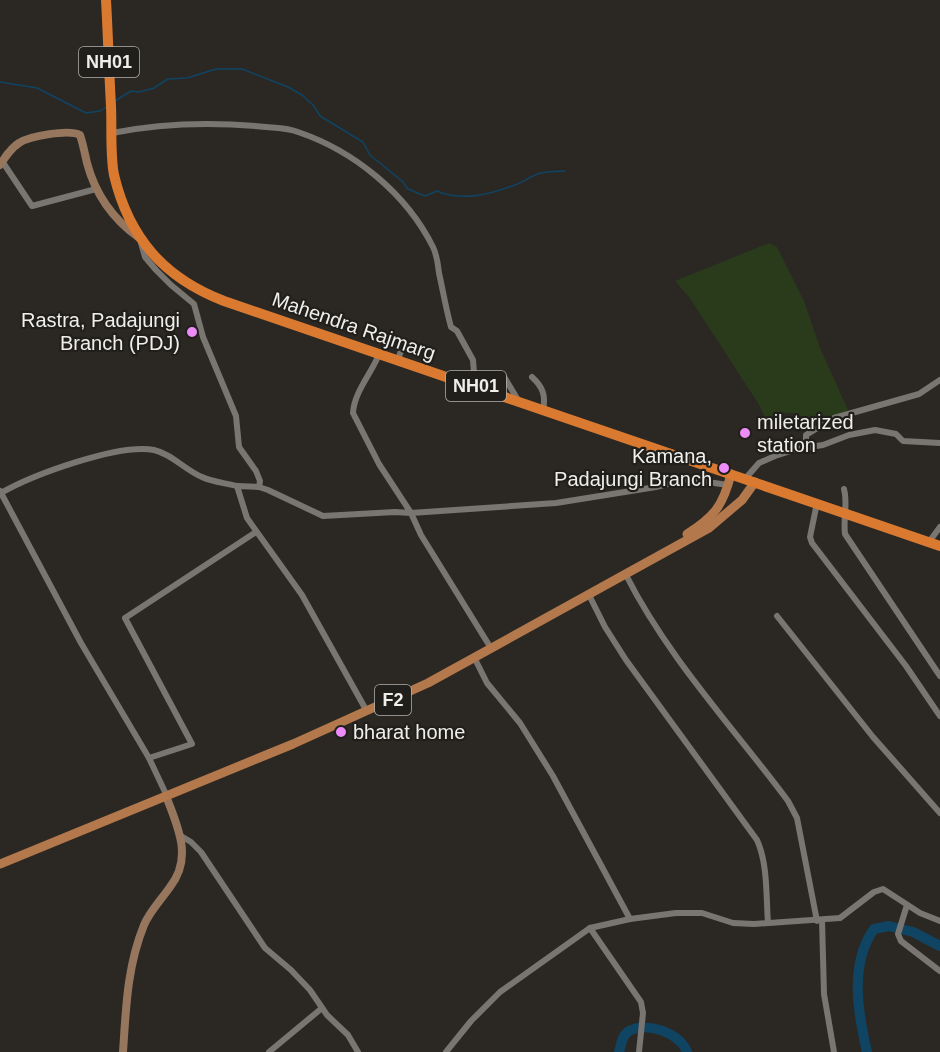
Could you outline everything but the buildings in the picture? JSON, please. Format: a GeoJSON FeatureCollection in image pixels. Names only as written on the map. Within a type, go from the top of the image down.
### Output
{"type":"FeatureCollection","features":[{"type":"Feature","properties":{"kind":"highway","name":"Mahendra Rajmarg"},"geometry":{"type":"LineString","coordinates":[[106,0],[114,173],[125,208],[138,237],[177,277],[202,292],[543,410],[729,480],[750,480],[935,544]]}},
{"type":"Feature","properties":{"kind":"main road","name":"F2"},"geometry":{"type":"LineString","coordinates":[[166,794],[365,708],[426,679],[670,545],[705,523],[714,514],[722,502],[729,480]]}},
{"type":"Feature","properties":{"kind":"main road","name":"F2"},"geometry":{"type":"LineString","coordinates":[[0,862],[366,712],[429,683],[714,524],[742,500],[750,480]]}},
{"type":"Feature","properties":{"kind":"street"},"geometry":{"type":"LineString","coordinates":[[112,129],[216,124],[278,128],[296,131],[329,145],[373,172],[402,202],[434,249],[451,327],[457,330],[473,360],[475,386]]}},
{"type":"Feature","properties":{"kind":"street"},"geometry":{"type":"LineString","coordinates":[[96,189],[32,206],[1,163],[21,141],[53,134],[76,133],[82,139],[96,189],[113,215],[125,228],[138,237],[145,257],[156,270],[194,304],[203,337],[236,416],[239,447],[256,471],[260,481],[259,487]]}},
{"type":"Feature","properties":{"kind":"street"},"geometry":{"type":"LineString","coordinates":[[398,360],[404,341]]}},
{"type":"Feature","properties":{"kind":"street"},"geometry":{"type":"LineString","coordinates":[[379,354],[362,387],[353,413],[379,464],[411,513],[421,535],[489,645]]}},
{"type":"Feature","properties":{"kind":"street"},"geometry":{"type":"LineString","coordinates":[[503,375],[519,402]]}},
{"type":"Feature","properties":{"kind":"street"},"geometry":{"type":"LineString","coordinates":[[532,377],[546,399],[543,410]]}},
{"type":"Feature","properties":{"kind":"street"},"geometry":{"type":"LineString","coordinates":[[806,447],[806,435],[834,418],[919,394],[940,380]]}},
{"type":"Feature","properties":{"kind":"street"},"geometry":{"type":"LineString","coordinates":[[750,480],[759,463],[806,447],[823,446],[849,435],[875,430],[896,434],[903,441],[940,443]]}},
{"type":"Feature","properties":{"kind":"street"},"geometry":{"type":"LineString","coordinates":[[123,1052],[128,982],[135,954],[145,924],[179,873],[183,852],[181,836],[166,794],[149,758],[81,643],[3,503],[1,492],[46,472],[136,450],[154,450],[202,478],[237,486],[259,487],[323,516],[411,513],[556,503],[656,487],[687,479],[729,480]]}},
{"type":"Feature","properties":{"kind":"street"},"geometry":{"type":"LineString","coordinates":[[237,486],[247,518],[302,595],[365,708]]}},
{"type":"Feature","properties":{"kind":"street"},"geometry":{"type":"LineString","coordinates":[[844,489],[847,501],[844,529],[848,540],[940,676]]}},
{"type":"Feature","properties":{"kind":"street"},"geometry":{"type":"LineString","coordinates":[[817,503],[810,537],[812,543],[913,674],[940,716]]}},
{"type":"Feature","properties":{"kind":"street"},"geometry":{"type":"LineString","coordinates":[[935,544],[940,527]]}},
{"type":"Feature","properties":{"kind":"street"},"geometry":{"type":"LineString","coordinates":[[149,758],[192,744],[126,618],[256,532]]}},
{"type":"Feature","properties":{"kind":"street"},"geometry":{"type":"LineString","coordinates":[[626,574],[640,603],[674,653],[788,801],[797,818],[819,920],[824,994],[834,1052]]}},
{"type":"Feature","properties":{"kind":"street"},"geometry":{"type":"LineString","coordinates":[[589,595],[605,627],[626,660],[757,840],[762,855],[768,923]]}},
{"type":"Feature","properties":{"kind":"street"},"geometry":{"type":"LineString","coordinates":[[777,616],[873,737],[940,813]]}},
{"type":"Feature","properties":{"kind":"street"},"geometry":{"type":"LineString","coordinates":[[475,658],[487,683],[520,723],[553,776],[630,919]]}},
{"type":"Feature","properties":{"kind":"street"},"geometry":{"type":"LineString","coordinates":[[181,836],[201,852],[265,948],[291,970],[319,1001],[333,1022],[348,1035],[358,1052]]}},
{"type":"Feature","properties":{"kind":"street"},"geometry":{"type":"LineString","coordinates":[[446,1052],[471,1021],[500,992],[590,928],[630,919],[676,913],[702,913],[733,923],[840,918],[874,892],[883,889],[920,913],[940,921]]}},
{"type":"Feature","properties":{"kind":"street"},"geometry":{"type":"LineString","coordinates":[[907,905],[898,934],[901,941],[940,970]]}},
{"type":"Feature","properties":{"kind":"street"},"geometry":{"type":"LineString","coordinates":[[590,928],[640,1002],[642,1023],[639,1052]]}},
{"type":"Feature","properties":{"kind":"street"},"geometry":{"type":"LineString","coordinates":[[269,1052],[322,1008]]}},
{"type":"Feature","properties":{"kind":"green space"},"geometry":{"type":"Polygon","coordinates":[[[769,243],[777,247],[804,301],[820,348],[848,410],[808,436],[798,413],[780,413],[771,430],[758,403],[689,297],[675,281],[769,243]]]}},
{"type":"Feature","properties":{"kind":"waterway"},"geometry":{"type":"LineString","coordinates":[[115,101],[131,91],[139,92],[154,88],[168,79],[187,78],[216,69],[242,69],[302,95],[314,106],[320,116],[363,142],[370,155],[402,181],[408,189],[425,196],[437,191],[456,196],[476,196],[515,185],[541,173],[565,171]]}},
{"type":"Feature","properties":{"kind":"waterway"},"geometry":{"type":"LineString","coordinates":[[0,82],[37,88],[86,113],[100,111],[106,107]]}},
{"type":"Feature","properties":{"kind":"waterway"},"geometry":{"type":"LineString","coordinates":[[867,1052],[859,1005],[858,973],[866,943],[874,929],[889,926],[913,932],[940,946]]}},
{"type":"Feature","properties":{"kind":"waterway"},"geometry":{"type":"LineString","coordinates":[[619,1052],[622,1040],[629,1031],[645,1027],[670,1034],[678,1039],[687,1052]]}},
{"type":"Feature","properties":{"kind":"place","name":"Rastra, Padajungi Branch (PDJ)"},"geometry":{"type":"Point","coordinates":[192,332]}},
{"type":"Feature","properties":{"kind":"place","name":"miletarized station"},"geometry":{"type":"Point","coordinates":[745,433]}},
{"type":"Feature","properties":{"kind":"place","name":"Kamana, Padajungi Branch"},"geometry":{"type":"Point","coordinates":[724,468]}},
{"type":"Feature","properties":{"kind":"place","name":"bharat home"},"geometry":{"type":"Point","coordinates":[341,732]}}]}
